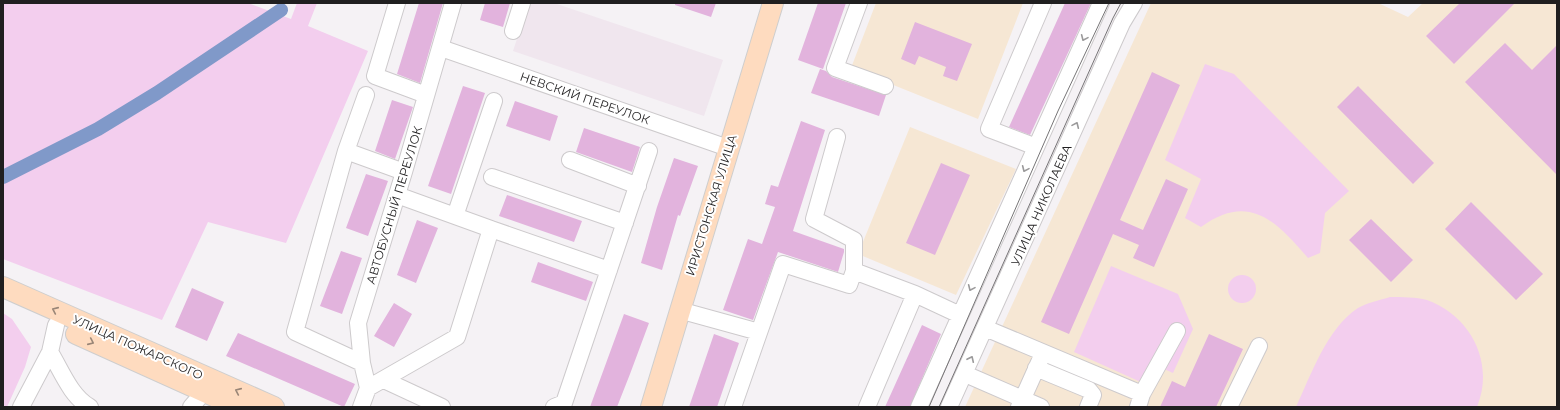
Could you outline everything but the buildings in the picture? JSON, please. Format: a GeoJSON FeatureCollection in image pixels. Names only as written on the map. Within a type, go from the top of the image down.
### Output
{"type":"FeatureCollection","features":[{"type":"Feature","properties":{"kind":"main road","name":"ИРИСТОНСКАЯ УЛИЦА"},"geometry":{"type":"LineString","coordinates":[[651,407],[728,148],[774,3]]}},
{"type":"Feature","properties":{"kind":"main road","name":"УЛИЦА ПОЖАРСКОГО"},"geometry":{"type":"LineString","coordinates":[[3,287],[274,407]]}},
{"type":"Feature","properties":{"kind":"main road","name":"УЛИЦА ПОЖАРСКОГО"},"geometry":{"type":"LineString","coordinates":[[3,301],[56,325],[197,400],[238,407]]}},
{"type":"Feature","properties":{"kind":"street"},"geometry":{"type":"LineString","coordinates":[[397,3],[374,76],[426,95]]}},
{"type":"Feature","properties":{"kind":"street","name":"АВТОБУСНЫЙ ПЕРЕУЛОК"},"geometry":{"type":"LineString","coordinates":[[368,388],[362,363],[358,323],[441,48],[453,3]]}},
{"type":"Feature","properties":{"kind":"street"},"geometry":{"type":"LineString","coordinates":[[513,31],[522,3]]}},
{"type":"Feature","properties":{"kind":"street"},"geometry":{"type":"LineString","coordinates":[[860,3],[835,68],[885,86]]}},
{"type":"Feature","properties":{"kind":"street"},"geometry":{"type":"LineString","coordinates":[[1034,149],[1031,145],[989,129],[1043,3]]}},
{"type":"Feature","properties":{"kind":"street"},"geometry":{"type":"LineString","coordinates":[[919,407],[1101,3]]}},
{"type":"Feature","properties":{"kind":"street","name":"УЛИЦА НИКОЛАЕВА"},"geometry":{"type":"LineString","coordinates":[[949,407],[1122,23],[1134,3]]}},
{"type":"Feature","properties":{"kind":"street","name":"НЕВСКИЙ ПЕРЕУЛОК"},"geometry":{"type":"LineString","coordinates":[[441,48],[728,148]]}},
{"type":"Feature","properties":{"kind":"street"},"geometry":{"type":"LineString","coordinates":[[362,363],[290,330],[346,151],[366,95]]}},
{"type":"Feature","properties":{"kind":"street"},"geometry":{"type":"LineString","coordinates":[[455,216],[494,101]]}},
{"type":"Feature","properties":{"kind":"street"},"geometry":{"type":"LineString","coordinates":[[733,407],[783,264],[849,285],[854,271],[854,240],[814,219],[837,137]]}},
{"type":"Feature","properties":{"kind":"street"},"geometry":{"type":"LineString","coordinates":[[346,151],[404,172]]}},
{"type":"Feature","properties":{"kind":"street"},"geometry":{"type":"LineString","coordinates":[[554,407],[564,403],[650,151]]}},
{"type":"Feature","properties":{"kind":"street"},"geometry":{"type":"LineString","coordinates":[[570,160],[638,186]]}},
{"type":"Feature","properties":{"kind":"street"},"geometry":{"type":"LineString","coordinates":[[492,177],[625,223]]}},
{"type":"Feature","properties":{"kind":"street"},"geometry":{"type":"LineString","coordinates":[[397,195],[609,270]]}},
{"type":"Feature","properties":{"kind":"street"},"geometry":{"type":"LineString","coordinates":[[361,407],[368,388],[457,336],[491,229]]}},
{"type":"Feature","properties":{"kind":"street"},"geometry":{"type":"LineString","coordinates":[[854,271],[915,294],[960,315]]}},
{"type":"Feature","properties":{"kind":"street"},"geometry":{"type":"LineString","coordinates":[[867,407],[915,294]]}},
{"type":"Feature","properties":{"kind":"street"},"geometry":{"type":"LineString","coordinates":[[679,310],[759,332]]}},
{"type":"Feature","properties":{"kind":"street"},"geometry":{"type":"LineString","coordinates":[[21,407],[50,352],[56,325]]}},
{"type":"Feature","properties":{"kind":"street"},"geometry":{"type":"LineString","coordinates":[[985,328],[1043,352],[1140,400],[1177,331]]}},
{"type":"Feature","properties":{"kind":"street"},"geometry":{"type":"LineString","coordinates":[[1229,407],[1259,346]]}},
{"type":"Feature","properties":{"kind":"street"},"geometry":{"type":"LineString","coordinates":[[50,352],[70,386],[83,403],[90,407]]}},
{"type":"Feature","properties":{"kind":"street"},"geometry":{"type":"LineString","coordinates":[[1021,403],[1043,352]]}},
{"type":"Feature","properties":{"kind":"street"},"geometry":{"type":"LineString","coordinates":[[1036,368],[1089,390],[1094,395],[1088,407]]}},
{"type":"Feature","properties":{"kind":"street"},"geometry":{"type":"LineString","coordinates":[[972,377],[1021,403],[1041,407]]}},
{"type":"Feature","properties":{"kind":"street"},"geometry":{"type":"LineString","coordinates":[[384,380],[442,407]]}},
{"type":"Feature","properties":{"kind":"shaded area"},"geometry":{"type":"Polygon","coordinates":[[[3,3],[248,3],[291,19],[297,3],[317,3],[308,26],[368,51],[286,243],[208,222],[162,320],[3,259],[3,3]]]}},
{"type":"Feature","properties":{"kind":"shaded area"},"geometry":{"type":"Polygon","coordinates":[[[529,3],[554,3],[723,60],[704,116],[513,51],[529,3]]]}},
{"type":"Feature","properties":{"kind":"shaded area"},"geometry":{"type":"Polygon","coordinates":[[[876,3],[1023,3],[978,119],[851,68],[876,3]]]}},
{"type":"Feature","properties":{"kind":"shaded area"},"geometry":{"type":"Polygon","coordinates":[[[1151,3],[1378,3],[1408,17],[1423,3],[1557,3],[1557,407],[965,407],[1151,3]]]}},
{"type":"Feature","properties":{"kind":"shaded area"},"geometry":{"type":"Polygon","coordinates":[[[1205,64],[1234,74],[1349,191],[1325,213],[1320,253],[1308,258],[1285,233],[1273,223],[1248,212],[1233,212],[1218,217],[1201,227],[1185,218],[1201,179],[1165,160],[1205,64]]]}},
{"type":"Feature","properties":{"kind":"shaded area"},"geometry":{"type":"Polygon","coordinates":[[[910,127],[1016,169],[956,295],[858,254],[910,127]]]}},
{"type":"Feature","properties":{"kind":"shaded area"},"geometry":{"type":"Polygon","coordinates":[[[1111,266],[1178,294],[1193,329],[1173,373],[1162,368],[1154,388],[1074,352],[1111,266]]]}},
{"type":"Feature","properties":{"kind":"shaded area"},"geometry":{"type":"Polygon","coordinates":[[[1242,275],[1252,279],[1256,289],[1252,299],[1242,303],[1232,299],[1228,289],[1232,279],[1242,275]]]}},
{"type":"Feature","properties":{"kind":"shaded area"},"geometry":{"type":"Polygon","coordinates":[[[1390,297],[1427,300],[1443,307],[1456,317],[1467,329],[1481,358],[1483,374],[1482,390],[1477,407],[1296,407],[1321,353],[1337,327],[1358,308],[1390,297]]]}},
{"type":"Feature","properties":{"kind":"shaded area"},"geometry":{"type":"Polygon","coordinates":[[[3,313],[12,319],[31,347],[25,367],[7,407],[3,407],[3,313]]]}},
{"type":"Feature","properties":{"kind":"waterway"},"geometry":{"type":"LineString","coordinates":[[3,177],[98,129],[157,93],[281,10]]}},
{"type":"Feature","properties":{"kind":"tram line"},"geometry":{"type":"LineString","coordinates":[[929,407],[1058,111],[1109,3]]}},
{"type":"Feature","properties":{"kind":"tram line"},"geometry":{"type":"LineString","coordinates":[[939,407],[1121,3]]}}]}
